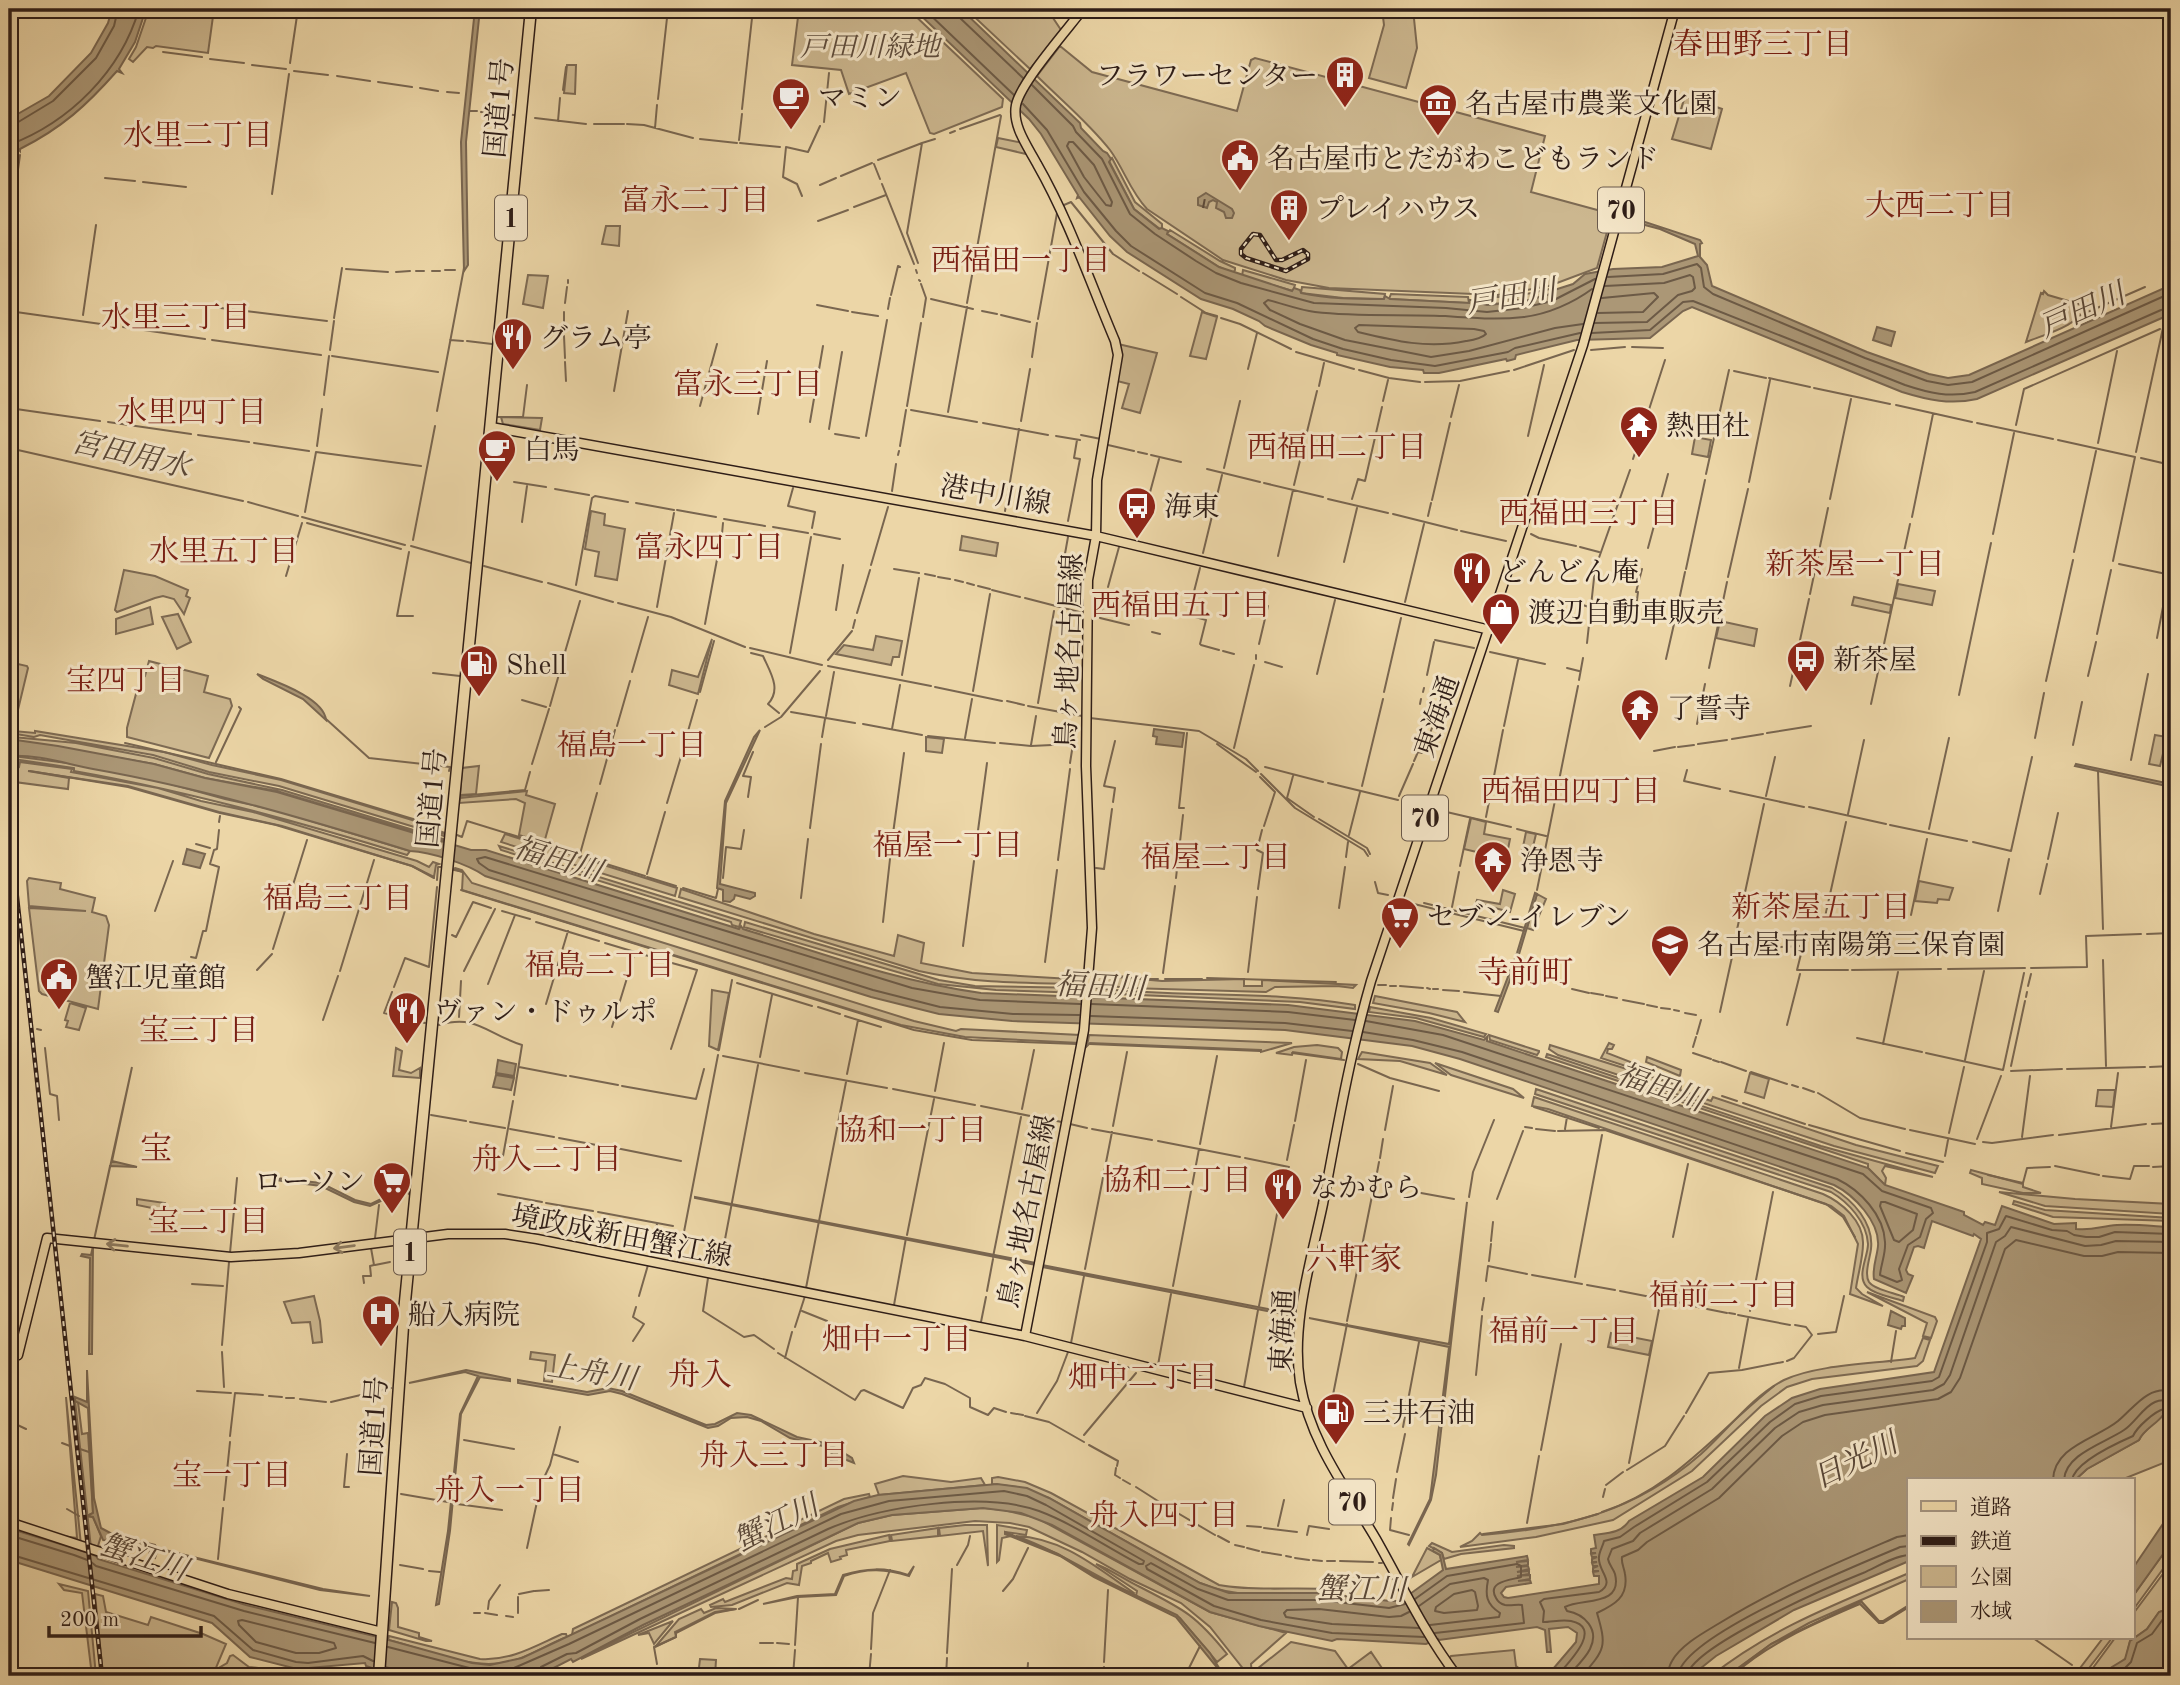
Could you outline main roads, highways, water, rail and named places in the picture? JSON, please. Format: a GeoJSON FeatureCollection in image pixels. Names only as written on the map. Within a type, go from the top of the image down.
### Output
{"type":"FeatureCollection","features":[{"type":"Feature","properties":{"kind":"highway","name":"国道1号"},"geometry":{"type":"LineString","coordinates":[[379,1676],[396,1412],[411,1238],[531,9]]}},
{"type":"Feature","properties":{"kind":"main road","name":"鳥ヶ地名古屋線"},"geometry":{"type":"LineString","coordinates":[[1025,1336],[1084,1030],[1088,989],[1092,928],[1086,766],[1089,570],[1096,536],[1097,480],[1118,349],[1056,198],[1018,128],[1015,112],[1016,102],[1023,89],[1083,9]]}},
{"type":"Feature","properties":{"kind":"main road","name":"東海通"},"geometry":{"type":"LineString","coordinates":[[1457,1676],[1438,1651],[1321,1450],[1307,1408],[1299,1370],[1300,1320],[1363,1007],[1583,345],[1675,9]]}},
{"type":"Feature","properties":{"kind":"main road","name":"港中川線"},"geometry":{"type":"LineString","coordinates":[[491,427],[1096,536],[1490,630]]}},
{"type":"Feature","properties":{"kind":"main road","name":"境政成新田蟹江線"},"geometry":{"type":"LineString","coordinates":[[9,1353],[18,1355],[47,1238],[231,1258],[299,1253],[411,1238],[485,1234],[526,1238],[1025,1336],[1307,1408]]}},
{"type":"Feature","properties":{"kind":"main road"},"geometry":{"type":"LineString","coordinates":[[9,1522],[228,1594],[382,1632]]}},
{"type":"Feature","properties":{"kind":"water"},"geometry":{"type":"Polygon","coordinates":[[[112,9],[146,9],[135,42],[119,69],[122,73],[117,71],[95,95],[61,124],[20,151],[18,149],[9,153],[9,119],[49,96],[91,53],[108,23],[112,9]]]}},
{"type":"Feature","properties":{"kind":"water"},"geometry":{"type":"Polygon","coordinates":[[[475,9],[480,9],[466,142],[468,265],[464,271],[461,142],[475,9]]]}},
{"type":"Feature","properties":{"kind":"water"},"geometry":{"type":"Polygon","coordinates":[[[914,9],[961,9],[1080,123],[1081,128],[1107,153],[1111,159],[1109,162],[1134,209],[1159,229],[1168,231],[1167,234],[1219,267],[1292,291],[1294,288],[1301,293],[1342,298],[1384,299],[1385,296],[1390,299],[1469,303],[1469,300],[1474,300],[1487,305],[1510,303],[1510,300],[1521,302],[1551,294],[1551,291],[1573,284],[1585,274],[1613,269],[1662,267],[1698,256],[1695,244],[1660,229],[1626,220],[1627,216],[1700,240],[1700,257],[1707,265],[1712,286],[1867,352],[1948,378],[1969,375],[2171,285],[2171,314],[1977,399],[1958,402],[1902,392],[1692,307],[1683,311],[1650,338],[1577,340],[1516,355],[1515,359],[1507,361],[1506,359],[1439,373],[1390,367],[1337,355],[1265,326],[1233,309],[1201,299],[1127,252],[1110,236],[1079,197],[1077,198],[1078,195],[1041,134],[1029,119],[914,9]]]}},
{"type":"Feature","properties":{"kind":"water"},"geometry":{"type":"Polygon","coordinates":[[[1206,193],[1232,209],[1232,218],[1226,218],[1224,212],[1216,208],[1217,202],[1213,200],[1207,208],[1198,205],[1198,198],[1206,193]]]}},
{"type":"Feature","properties":{"kind":"water"},"geometry":{"type":"Polygon","coordinates":[[[1877,327],[1895,332],[1891,346],[1873,340],[1877,327]]]}},
{"type":"Feature","properties":{"kind":"water"},"geometry":{"type":"Polygon","coordinates":[[[257,674],[309,698],[323,712],[326,720],[303,699],[257,674]]]}},
{"type":"Feature","properties":{"kind":"water"},"geometry":{"type":"Polygon","coordinates":[[[1154,729],[1184,733],[1182,747],[1156,744],[1154,729]]]}},
{"type":"Feature","properties":{"kind":"water"},"geometry":{"type":"Polygon","coordinates":[[[760,730],[726,803],[720,884],[755,893],[755,896],[750,899],[735,895],[730,902],[723,901],[723,890],[717,888],[725,801],[754,737],[760,730]]]}},
{"type":"Feature","properties":{"kind":"water","name":"日光川"},"geometry":{"type":"Polygon","coordinates":[[[9,739],[154,764],[205,778],[277,792],[471,850],[486,850],[739,929],[741,926],[743,929],[860,966],[950,988],[981,993],[1288,1005],[1415,1021],[1484,1040],[1487,1037],[1487,1041],[1868,1168],[1885,1185],[1964,1212],[1964,1215],[1983,1225],[1985,1222],[1995,1225],[2002,1206],[2054,1224],[2076,1223],[2076,1229],[2123,1225],[2169,1227],[2171,1423],[2163,1415],[2139,1440],[2087,1469],[2077,1478],[1907,1478],[1907,1562],[1794,1610],[1716,1656],[1691,1676],[1547,1676],[1576,1642],[1577,1633],[1568,1627],[1549,1629],[1551,1652],[1547,1652],[1545,1630],[1537,1627],[1438,1639],[1426,1644],[1337,1639],[1332,1641],[1259,1626],[1210,1612],[1052,1525],[1021,1513],[983,1508],[892,1515],[858,1523],[643,1625],[573,1662],[571,1659],[538,1676],[421,1676],[385,1667],[375,1669],[365,1663],[297,1669],[250,1657],[212,1623],[9,1560],[9,1528],[246,1605],[472,1663],[490,1665],[522,1658],[854,1501],[878,1495],[997,1484],[1027,1488],[1049,1498],[1200,1583],[1229,1593],[1319,1593],[1398,1601],[1443,1570],[1440,1555],[1433,1551],[1434,1548],[1442,1553],[1446,1569],[1527,1556],[1528,1560],[1516,1562],[1528,1561],[1528,1565],[1516,1567],[1528,1566],[1529,1569],[1517,1572],[1529,1571],[1529,1574],[1517,1576],[1530,1575],[1530,1579],[1518,1581],[1530,1580],[1531,1583],[1506,1587],[1501,1593],[1508,1598],[1599,1584],[1599,1576],[1594,1576],[1593,1572],[1599,1571],[1593,1571],[1593,1568],[1598,1566],[1593,1566],[1592,1563],[1597,1562],[1592,1562],[1592,1559],[1597,1557],[1592,1557],[1591,1554],[1596,1553],[1591,1553],[1591,1549],[1596,1548],[1594,1535],[1618,1530],[1703,1477],[1765,1416],[1792,1398],[1820,1389],[1934,1372],[1981,1239],[1974,1234],[1973,1236],[1932,1221],[1924,1248],[1914,1247],[1906,1270],[1913,1276],[1906,1293],[1874,1279],[1878,1246],[1875,1228],[1857,1202],[1834,1185],[1460,1059],[1412,1046],[1285,1030],[1012,1021],[939,1014],[871,997],[485,876],[438,856],[410,851],[173,785],[41,758],[9,756],[9,739]]]}},
{"type":"Feature","properties":{"kind":"water"},"geometry":{"type":"Polygon","coordinates":[[[2076,764],[2171,784],[2171,787],[2075,766],[2076,764]]]}},
{"type":"Feature","properties":{"kind":"water"},"geometry":{"type":"Polygon","coordinates":[[[187,849],[205,854],[200,868],[183,864],[187,849]]]}},
{"type":"Feature","properties":{"kind":"water"},"geometry":{"type":"Polygon","coordinates":[[[1535,893],[1537,894],[1517,961],[1498,1012],[1495,1011],[1517,953],[1535,893]]]}},
{"type":"Feature","properties":{"kind":"water"},"geometry":{"type":"Polygon","coordinates":[[[498,1060],[516,1064],[514,1076],[496,1073],[498,1060]]]}},
{"type":"Feature","properties":{"kind":"water"},"geometry":{"type":"Polygon","coordinates":[[[132,1067],[112,1161],[137,1167],[110,1166],[132,1067]]]}},
{"type":"Feature","properties":{"kind":"water"},"geometry":{"type":"Polygon","coordinates":[[[496,1075],[514,1078],[511,1090],[493,1087],[496,1075]]]}},
{"type":"Feature","properties":{"kind":"water"},"geometry":{"type":"Polygon","coordinates":[[[276,1178],[321,1183],[355,1200],[371,1204],[410,1185],[409,1194],[405,1190],[370,1206],[354,1202],[321,1186],[276,1178]]]}},
{"type":"Feature","properties":{"kind":"water"},"geometry":{"type":"Polygon","coordinates":[[[695,1198],[1036,1263],[1036,1265],[695,1198]]]}},
{"type":"Feature","properties":{"kind":"water"},"geometry":{"type":"Polygon","coordinates":[[[1467,1202],[1436,1475],[1431,1500],[1409,1545],[1430,1499],[1449,1347],[1309,1318],[1449,1344],[1467,1202]]]}},
{"type":"Feature","properties":{"kind":"water"},"geometry":{"type":"Polygon","coordinates":[[[93,1246],[92,1354],[89,1354],[90,1258],[81,1256],[91,1255],[93,1246]]]}},
{"type":"Feature","properties":{"kind":"water"},"geometry":{"type":"Polygon","coordinates":[[[1042,1265],[1294,1314],[1293,1316],[1042,1265]]]}},
{"type":"Feature","properties":{"kind":"water"},"geometry":{"type":"Polygon","coordinates":[[[1891,1311],[1905,1318],[1905,1326],[1901,1329],[1888,1325],[1891,1311]]]}},
{"type":"Feature","properties":{"kind":"water"},"geometry":{"type":"Polygon","coordinates":[[[87,1370],[94,1498],[101,1528],[114,1535],[155,1545],[157,1548],[323,1589],[370,1596],[320,1590],[158,1549],[155,1558],[149,1557],[150,1550],[112,1538],[113,1543],[103,1540],[93,1517],[87,1516],[93,1513],[88,1408],[75,1401],[75,1397],[87,1402],[87,1370]]]}},
{"type":"Feature","properties":{"kind":"water"},"geometry":{"type":"Polygon","coordinates":[[[466,1370],[510,1381],[480,1377],[461,1414],[450,1531],[439,1604],[436,1605],[448,1531],[460,1414],[478,1376],[465,1372],[409,1383],[466,1370]]]}},
{"type":"Feature","properties":{"kind":"water"},"geometry":{"type":"Polygon","coordinates":[[[518,1380],[587,1392],[608,1388],[622,1391],[706,1425],[715,1424],[737,1413],[751,1415],[797,1437],[829,1444],[852,1458],[854,1463],[844,1459],[840,1465],[829,1460],[833,1450],[831,1448],[790,1438],[761,1421],[747,1417],[731,1418],[718,1426],[708,1428],[622,1394],[610,1391],[588,1395],[518,1383],[518,1380]]]}},
{"type":"Feature","properties":{"kind":"water"},"geometry":{"type":"Polygon","coordinates":[[[2171,1512],[2171,1543],[2134,1595],[2134,1567],[2171,1512]]]}},
{"type":"Feature","properties":{"kind":"water"},"geometry":{"type":"Polygon","coordinates":[[[1005,1532],[1058,1554],[1095,1576],[1177,1615],[1210,1653],[1224,1676],[1176,1617],[1094,1577],[1060,1556],[1005,1532]]]}},
{"type":"Feature","properties":{"kind":"water"},"geometry":{"type":"Polygon","coordinates":[[[914,1566],[909,1576],[876,1570],[883,1570],[908,1575],[914,1566]]]}},
{"type":"Feature","properties":{"kind":"water"},"geometry":{"type":"Polygon","coordinates":[[[876,1570],[844,1576],[836,1595],[798,1597],[763,1604],[797,1596],[835,1594],[843,1575],[876,1570]]]}},
{"type":"Feature","properties":{"kind":"water"},"geometry":{"type":"Polygon","coordinates":[[[1861,1601],[1879,1621],[1907,1606],[1883,1623],[1879,1623],[1860,1604],[1793,1635],[1746,1664],[1732,1676],[1728,1676],[1771,1644],[1861,1601]]]}},
{"type":"Feature","properties":{"kind":"water"},"geometry":{"type":"Polygon","coordinates":[[[2171,1608],[2171,1676],[2113,1676],[2115,1671],[2112,1667],[2125,1659],[2130,1641],[2147,1629],[2159,1612],[2171,1608]]]}},
{"type":"Feature","properties":{"kind":"waterway"},"geometry":{"type":"LineString","coordinates":[[290,63],[298,9]]}},
{"type":"Feature","properties":{"kind":"waterway"},"geometry":{"type":"LineString","coordinates":[[658,99],[668,9]]}},
{"type":"Feature","properties":{"kind":"waterway"},"geometry":{"type":"LineString","coordinates":[[742,109],[753,9]]}},
{"type":"Feature","properties":{"kind":"waterway"},"geometry":{"type":"LineString","coordinates":[[163,52],[202,57]]}},
{"type":"Feature","properties":{"kind":"waterway"},"geometry":{"type":"LineString","coordinates":[[210,59],[244,63]]}},
{"type":"Feature","properties":{"kind":"waterway"},"geometry":{"type":"LineString","coordinates":[[252,65],[286,69]]}},
{"type":"Feature","properties":{"kind":"waterway"},"geometry":{"type":"LineString","coordinates":[[563,90],[566,67]]}},
{"type":"Feature","properties":{"kind":"waterway"},"geometry":{"type":"LineString","coordinates":[[294,71],[328,75]]}},
{"type":"Feature","properties":{"kind":"waterway"},"geometry":{"type":"LineString","coordinates":[[824,122],[829,73]]}},
{"type":"Feature","properties":{"kind":"waterway"},"geometry":{"type":"LineString","coordinates":[[272,194],[289,74]]}},
{"type":"Feature","properties":{"kind":"waterway"},"geometry":{"type":"LineString","coordinates":[[337,76],[370,81]]}},
{"type":"Feature","properties":{"kind":"waterway"},"geometry":{"type":"LineString","coordinates":[[378,82],[412,87]]}},
{"type":"Feature","properties":{"kind":"waterway"},"geometry":{"type":"LineString","coordinates":[[420,88],[438,91]]}},
{"type":"Feature","properties":{"kind":"waterway"},"geometry":{"type":"LineString","coordinates":[[447,92],[459,93]]}},
{"type":"Feature","properties":{"kind":"waterway"},"geometry":{"type":"LineString","coordinates":[[558,121],[560,98]]}},
{"type":"Feature","properties":{"kind":"waterway"},"geometry":{"type":"LineString","coordinates":[[655,128],[657,105]]}},
{"type":"Feature","properties":{"kind":"waterway"},"geometry":{"type":"LineString","coordinates":[[470,111],[477,111]]}},
{"type":"Feature","properties":{"kind":"waterway"},"geometry":{"type":"LineString","coordinates":[[481,112],[514,115]]}},
{"type":"Feature","properties":{"kind":"waterway"},"geometry":{"type":"LineString","coordinates":[[739,140],[742,114]]}},
{"type":"Feature","properties":{"kind":"waterway"},"geometry":{"type":"LineString","coordinates":[[960,129],[1001,116],[967,303]]}},
{"type":"Feature","properties":{"kind":"waterway"},"geometry":{"type":"LineString","coordinates":[[535,118],[586,124]]}},
{"type":"Feature","properties":{"kind":"waterway"},"geometry":{"type":"LineString","coordinates":[[594,124],[624,124]]}},
{"type":"Feature","properties":{"kind":"waterway"},"geometry":{"type":"LineString","coordinates":[[627,124],[644,125],[693,138]]}},
{"type":"Feature","properties":{"kind":"waterway"},"geometry":{"type":"LineString","coordinates":[[802,196],[797,184],[783,177],[786,147],[808,152],[820,126]]}},
{"type":"Feature","properties":{"kind":"waterway"},"geometry":{"type":"LineString","coordinates":[[950,133],[955,131]]}},
{"type":"Feature","properties":{"kind":"waterway"},"geometry":{"type":"LineString","coordinates":[[700,139],[737,143]]}},
{"type":"Feature","properties":{"kind":"waterway"},"geometry":{"type":"LineString","coordinates":[[918,263],[907,233],[922,143],[935,139]]}},
{"type":"Feature","properties":{"kind":"waterway"},"geometry":{"type":"LineString","coordinates":[[740,143],[780,147]]}},
{"type":"Feature","properties":{"kind":"waterway"},"geometry":{"type":"LineString","coordinates":[[878,160],[922,143]]}},
{"type":"Feature","properties":{"kind":"waterway"},"geometry":{"type":"LineString","coordinates":[[14,198],[20,155]]}},
{"type":"Feature","properties":{"kind":"waterway"},"geometry":{"type":"LineString","coordinates":[[841,176],[872,163]]}},
{"type":"Feature","properties":{"kind":"waterway"},"geometry":{"type":"LineString","coordinates":[[874,164],[880,179]]}},
{"type":"Feature","properties":{"kind":"waterway"},"geometry":{"type":"LineString","coordinates":[[105,178],[135,181]]}},
{"type":"Feature","properties":{"kind":"waterway"},"geometry":{"type":"LineString","coordinates":[[820,185],[836,178]]}},
{"type":"Feature","properties":{"kind":"waterway"},"geometry":{"type":"LineString","coordinates":[[143,182],[186,187]]}},
{"type":"Feature","properties":{"kind":"waterway"},"geometry":{"type":"LineString","coordinates":[[882,184],[914,264]]}},
{"type":"Feature","properties":{"kind":"waterway"},"geometry":{"type":"LineString","coordinates":[[854,207],[886,195]]}},
{"type":"Feature","properties":{"kind":"waterway"},"geometry":{"type":"LineString","coordinates":[[9,241],[14,202]]}},
{"type":"Feature","properties":{"kind":"waterway"},"geometry":{"type":"LineString","coordinates":[[1064,205],[1071,202],[1113,254],[1139,271]]}},
{"type":"Feature","properties":{"kind":"waterway"},"geometry":{"type":"LineString","coordinates":[[818,221],[848,210]]}},
{"type":"Feature","properties":{"kind":"waterway"},"geometry":{"type":"LineString","coordinates":[[1038,319],[1057,213]]}},
{"type":"Feature","properties":{"kind":"waterway"},"geometry":{"type":"LineString","coordinates":[[83,315],[96,225]]}},
{"type":"Feature","properties":{"kind":"waterway"},"geometry":{"type":"LineString","coordinates":[[891,295],[898,266],[900,267]]}},
{"type":"Feature","properties":{"kind":"waterway"},"geometry":{"type":"LineString","coordinates":[[334,318],[342,268]]}},
{"type":"Feature","properties":{"kind":"waterway"},"geometry":{"type":"LineString","coordinates":[[437,411],[464,268]]}},
{"type":"Feature","properties":{"kind":"waterway"},"geometry":{"type":"LineString","coordinates":[[346,269],[388,272]]}},
{"type":"Feature","properties":{"kind":"waterway"},"geometry":{"type":"LineString","coordinates":[[445,270],[455,270]]}},
{"type":"Feature","properties":{"kind":"waterway"},"geometry":{"type":"LineString","coordinates":[[396,272],[410,271]]}},
{"type":"Feature","properties":{"kind":"waterway"},"geometry":{"type":"LineString","coordinates":[[416,271],[424,271]]}},
{"type":"Feature","properties":{"kind":"waterway"},"geometry":{"type":"LineString","coordinates":[[432,271],[440,271]]}},
{"type":"Feature","properties":{"kind":"waterway"},"geometry":{"type":"LineString","coordinates":[[1143,273],[1177,294]]}},
{"type":"Feature","properties":{"kind":"waterway"},"geometry":{"type":"LineString","coordinates":[[921,284],[926,298],[923,317]]}},
{"type":"Feature","properties":{"kind":"waterway"},"geometry":{"type":"LineString","coordinates":[[565,303],[567,287]]}},
{"type":"Feature","properties":{"kind":"waterway","name":"戸田川"},"geometry":{"type":"LineString","coordinates":[[2088,312],[2145,287]]}},
{"type":"Feature","properties":{"kind":"waterway"},"geometry":{"type":"LineString","coordinates":[[1181,297],[1206,313],[1217,316]]}},
{"type":"Feature","properties":{"kind":"waterway"},"geometry":{"type":"LineString","coordinates":[[888,309],[890,298]]}},
{"type":"Feature","properties":{"kind":"waterway"},"geometry":{"type":"LineString","coordinates":[[931,299],[973,309]]}},
{"type":"Feature","properties":{"kind":"waterway"},"geometry":{"type":"LineString","coordinates":[[817,305],[848,311]]}},
{"type":"Feature","properties":{"kind":"waterway"},"geometry":{"type":"LineString","coordinates":[[212,307],[327,321]]}},
{"type":"Feature","properties":{"kind":"waterway"},"geometry":{"type":"LineString","coordinates":[[948,412],[967,307]]}},
{"type":"Feature","properties":{"kind":"waterway"},"geometry":{"type":"LineString","coordinates":[[9,311],[115,326]]}},
{"type":"Feature","properties":{"kind":"waterway"},"geometry":{"type":"LineString","coordinates":[[614,391],[628,311]]}},
{"type":"Feature","properties":{"kind":"waterway"},"geometry":{"type":"LineString","coordinates":[[982,311],[997,314]]}},
{"type":"Feature","properties":{"kind":"waterway"},"geometry":{"type":"LineString","coordinates":[[564,312],[564,333]]}},
{"type":"Feature","properties":{"kind":"waterway"},"geometry":{"type":"LineString","coordinates":[[852,312],[878,316]]}},
{"type":"Feature","properties":{"kind":"waterway"},"geometry":{"type":"LineString","coordinates":[[1001,315],[1030,322]]}},
{"type":"Feature","properties":{"kind":"waterway"},"geometry":{"type":"LineString","coordinates":[[1221,318],[1240,324],[1291,349]]}},
{"type":"Feature","properties":{"kind":"waterway"},"geometry":{"type":"LineString","coordinates":[[866,436],[887,320]]}},
{"type":"Feature","properties":{"kind":"waterway"},"geometry":{"type":"LineString","coordinates":[[330,350],[334,321]]}},
{"type":"Feature","properties":{"kind":"waterway"},"geometry":{"type":"LineString","coordinates":[[907,406],[921,323]]}},
{"type":"Feature","properties":{"kind":"waterway"},"geometry":{"type":"LineString","coordinates":[[1032,357],[1037,323]]}},
{"type":"Feature","properties":{"kind":"waterway"},"geometry":{"type":"LineString","coordinates":[[123,327],[205,339]]}},
{"type":"Feature","properties":{"kind":"waterway"},"geometry":{"type":"LineString","coordinates":[[2136,452],[2163,328]]}},
{"type":"Feature","properties":{"kind":"waterway"},"geometry":{"type":"LineString","coordinates":[[2016,425],[2024,389],[2160,329]]}},
{"type":"Feature","properties":{"kind":"waterway"},"geometry":{"type":"LineString","coordinates":[[1248,369],[1257,333]]}},
{"type":"Feature","properties":{"kind":"waterway"},"geometry":{"type":"LineString","coordinates":[[564,336],[565,358]]}},
{"type":"Feature","properties":{"kind":"waterway"},"geometry":{"type":"LineString","coordinates":[[212,340],[321,355]]}},
{"type":"Feature","properties":{"kind":"waterway"},"geometry":{"type":"LineString","coordinates":[[450,340],[463,341]]}},
{"type":"Feature","properties":{"kind":"waterway"},"geometry":{"type":"LineString","coordinates":[[467,341],[492,344]]}},
{"type":"Feature","properties":{"kind":"waterway"},"geometry":{"type":"LineString","coordinates":[[700,406],[717,344]]}},
{"type":"Feature","properties":{"kind":"waterway"},"geometry":{"type":"LineString","coordinates":[[810,422],[823,346]]}},
{"type":"Feature","properties":{"kind":"waterway"},"geometry":{"type":"LineString","coordinates":[[1591,350],[1625,347]]}},
{"type":"Feature","properties":{"kind":"waterway"},"geometry":{"type":"LineString","coordinates":[[1632,347],[1663,348]]}},
{"type":"Feature","properties":{"kind":"waterway"},"geometry":{"type":"LineString","coordinates":[[1514,370],[1574,350]]}},
{"type":"Feature","properties":{"kind":"waterway"},"geometry":{"type":"LineString","coordinates":[[2098,443],[2117,351]]}},
{"type":"Feature","properties":{"kind":"waterway"},"geometry":{"type":"LineString","coordinates":[[829,429],[842,352]]}},
{"type":"Feature","properties":{"kind":"waterway"},"geometry":{"type":"LineString","coordinates":[[1296,352],[1354,369]]}},
{"type":"Feature","properties":{"kind":"waterway"},"geometry":{"type":"LineString","coordinates":[[324,395],[329,356]]}},
{"type":"Feature","properties":{"kind":"waterway"},"geometry":{"type":"LineString","coordinates":[[332,356],[438,372]]}},
{"type":"Feature","properties":{"kind":"waterway"},"geometry":{"type":"LineString","coordinates":[[1633,459],[1665,360]]}},
{"type":"Feature","properties":{"kind":"waterway"},"geometry":{"type":"LineString","coordinates":[[758,414],[767,361]]}},
{"type":"Feature","properties":{"kind":"waterway"},"geometry":{"type":"LineString","coordinates":[[565,362],[566,381]]}},
{"type":"Feature","properties":{"kind":"waterway"},"geometry":{"type":"LineString","coordinates":[[1319,386],[1324,363]]}},
{"type":"Feature","properties":{"kind":"waterway"},"geometry":{"type":"LineString","coordinates":[[1528,436],[1544,365]]}},
{"type":"Feature","properties":{"kind":"waterway"},"geometry":{"type":"LineString","coordinates":[[1021,421],[1030,369]]}},
{"type":"Feature","properties":{"kind":"waterway"},"geometry":{"type":"LineString","coordinates":[[1359,370],[1420,382]]}},
{"type":"Feature","properties":{"kind":"waterway"},"geometry":{"type":"LineString","coordinates":[[1706,474],[1729,370]]}},
{"type":"Feature","properties":{"kind":"waterway"},"geometry":{"type":"LineString","coordinates":[[1425,382],[1460,381],[1509,371]]}},
{"type":"Feature","properties":{"kind":"waterway"},"geometry":{"type":"LineString","coordinates":[[1734,371],[1766,378]]}},
{"type":"Feature","properties":{"kind":"waterway"},"geometry":{"type":"LineString","coordinates":[[1769,378],[1810,387]]}},
{"type":"Feature","properties":{"kind":"waterway"},"geometry":{"type":"LineString","coordinates":[[1383,401],[1388,380]]}},
{"type":"Feature","properties":{"kind":"waterway"},"geometry":{"type":"LineString","coordinates":[[1749,482],[1770,380]]}},
{"type":"Feature","properties":{"kind":"waterway"},"geometry":{"type":"LineString","coordinates":[[498,417],[523,417],[527,385]]}},
{"type":"Feature","properties":{"kind":"waterway"},"geometry":{"type":"LineString","coordinates":[[1451,417],[1459,385]]}},
{"type":"Feature","properties":{"kind":"waterway"},"geometry":{"type":"LineString","coordinates":[[1814,388],[1890,404]]}},
{"type":"Feature","properties":{"kind":"waterway"},"geometry":{"type":"LineString","coordinates":[[1294,485],[1317,391]]}},
{"type":"Feature","properties":{"kind":"waterway"},"geometry":{"type":"LineString","coordinates":[[1830,499],[1851,399]]}},
{"type":"Feature","properties":{"kind":"waterway"},"geometry":{"type":"LineString","coordinates":[[1224,468],[1240,401]]}},
{"type":"Feature","properties":{"kind":"waterway"},"geometry":{"type":"LineString","coordinates":[[1896,405],[1972,422]]}},
{"type":"Feature","properties":{"kind":"waterway"},"geometry":{"type":"LineString","coordinates":[[1352,499],[1358,479],[1365,481],[1382,407]]}},
{"type":"Feature","properties":{"kind":"waterway"},"geometry":{"type":"LineString","coordinates":[[9,408],[100,421]]}},
{"type":"Feature","properties":{"kind":"waterway"},"geometry":{"type":"LineString","coordinates":[[317,446],[322,409]]}},
{"type":"Feature","properties":{"kind":"waterway"},"geometry":{"type":"LineString","coordinates":[[900,446],[906,410]]}},
{"type":"Feature","properties":{"kind":"waterway"},"geometry":{"type":"LineString","coordinates":[[911,410],[977,422]]}},
{"type":"Feature","properties":{"kind":"waterway"},"geometry":{"type":"LineString","coordinates":[[1912,517],[1933,414]]}},
{"type":"Feature","properties":{"kind":"waterway"},"geometry":{"type":"LineString","coordinates":[[108,422],[191,434]]}},
{"type":"Feature","properties":{"kind":"waterway"},"geometry":{"type":"LineString","coordinates":[[983,423],[1048,435]]}},
{"type":"Feature","properties":{"kind":"waterway"},"geometry":{"type":"LineString","coordinates":[[1432,500],[1450,423]]}},
{"type":"Feature","properties":{"kind":"waterway"},"geometry":{"type":"LineString","coordinates":[[1977,423],[2053,439]]}},
{"type":"Feature","properties":{"kind":"waterway"},"geometry":{"type":"LineString","coordinates":[[413,540],[435,426]]}},
{"type":"Feature","properties":{"kind":"waterway"},"geometry":{"type":"LineString","coordinates":[[1005,511],[1019,429]]}},
{"type":"Feature","properties":{"kind":"waterway"},"geometry":{"type":"LineString","coordinates":[[1993,534],[2014,433]]}},
{"type":"Feature","properties":{"kind":"waterway"},"geometry":{"type":"LineString","coordinates":[[835,434],[859,438]]}},
{"type":"Feature","properties":{"kind":"waterway"},"geometry":{"type":"LineString","coordinates":[[198,435],[249,442]]}},
{"type":"Feature","properties":{"kind":"waterway"},"geometry":{"type":"LineString","coordinates":[[1081,435],[1101,439]]}},
{"type":"Feature","properties":{"kind":"waterway"},"geometry":{"type":"LineString","coordinates":[[1056,436],[1080,440]]}},
{"type":"Feature","properties":{"kind":"waterway"},"geometry":{"type":"LineString","coordinates":[[1068,521],[1080,459],[1074,458],[1077,440]]}},
{"type":"Feature","properties":{"kind":"waterway"},"geometry":{"type":"LineString","coordinates":[[2058,440],[2135,457]]}},
{"type":"Feature","properties":{"kind":"waterway"},"geometry":{"type":"LineString","coordinates":[[254,443],[309,451]]}},
{"type":"Feature","properties":{"kind":"waterway"},"geometry":{"type":"LineString","coordinates":[[1108,445],[1134,451]]}},
{"type":"Feature","properties":{"kind":"waterway","name":"宮田用水"},"geometry":{"type":"LineString","coordinates":[[9,448],[243,501]]}},
{"type":"Feature","properties":{"kind":"waterway"},"geometry":{"type":"LineString","coordinates":[[898,455],[899,451]]}},
{"type":"Feature","properties":{"kind":"waterway"},"geometry":{"type":"LineString","coordinates":[[2074,552],[2096,451]]}},
{"type":"Feature","properties":{"kind":"waterway"},"geometry":{"type":"LineString","coordinates":[[305,512],[316,452],[421,466]]}},
{"type":"Feature","properties":{"kind":"waterway"},"geometry":{"type":"LineString","coordinates":[[1138,452],[1147,454]]}},
{"type":"Feature","properties":{"kind":"waterway"},"geometry":{"type":"LineString","coordinates":[[1151,455],[1181,462]]}},
{"type":"Feature","properties":{"kind":"waterway"},"geometry":{"type":"LineString","coordinates":[[2113,561],[2135,457]]}},
{"type":"Feature","properties":{"kind":"waterway"},"geometry":{"type":"LineString","coordinates":[[2141,458],[2171,465]]}},
{"type":"Feature","properties":{"kind":"waterway"},"geometry":{"type":"LineString","coordinates":[[1142,522],[1159,459]]}},
{"type":"Feature","properties":{"kind":"waterway"},"geometry":{"type":"LineString","coordinates":[[892,491],[896,464]]}},
{"type":"Feature","properties":{"kind":"waterway"},"geometry":{"type":"LineString","coordinates":[[1207,469],[1260,482]]}},
{"type":"Feature","properties":{"kind":"waterway"},"geometry":{"type":"LineString","coordinates":[[1587,643],[1595,569],[1630,470]]}},
{"type":"Feature","properties":{"kind":"waterway"},"geometry":{"type":"LineString","coordinates":[[1648,548],[1668,474]]}},
{"type":"Feature","properties":{"kind":"waterway"},"geometry":{"type":"LineString","coordinates":[[1203,553],[1222,475]]}},
{"type":"Feature","properties":{"kind":"waterway"},"geometry":{"type":"LineString","coordinates":[[1686,569],[1705,480]]}},
{"type":"Feature","properties":{"kind":"waterway"},"geometry":{"type":"LineString","coordinates":[[514,482],[546,487]]}},
{"type":"Feature","properties":{"kind":"waterway"},"geometry":{"type":"LineString","coordinates":[[1264,483],[1323,497]]}},
{"type":"Feature","properties":{"kind":"waterway"},"geometry":{"type":"LineString","coordinates":[[522,522],[527,486]]}},
{"type":"Feature","properties":{"kind":"waterway"},"geometry":{"type":"LineString","coordinates":[[793,488],[788,506],[815,512],[812,528]]}},
{"type":"Feature","properties":{"kind":"waterway"},"geometry":{"type":"LineString","coordinates":[[555,489],[589,495]]}},
{"type":"Feature","properties":{"kind":"waterway"},"geometry":{"type":"LineString","coordinates":[[1728,577],[1748,489]]}},
{"type":"Feature","properties":{"kind":"waterway"},"geometry":{"type":"LineString","coordinates":[[1278,556],[1293,490]]}},
{"type":"Feature","properties":{"kind":"waterway"},"geometry":{"type":"LineString","coordinates":[[576,585],[592,498],[595,496],[628,502]]}},
{"type":"Feature","properties":{"kind":"waterway"},"geometry":{"type":"LineString","coordinates":[[1328,499],[1388,513]]}},
{"type":"Feature","properties":{"kind":"waterway","name":"宮田用水"},"geometry":{"type":"LineString","coordinates":[[248,502],[298,516]]}},
{"type":"Feature","properties":{"kind":"waterway"},"geometry":{"type":"LineString","coordinates":[[636,503],[674,510]]}},
{"type":"Feature","properties":{"kind":"waterway"},"geometry":{"type":"LineString","coordinates":[[1428,516],[1431,503]]}},
{"type":"Feature","properties":{"kind":"waterway"},"geometry":{"type":"LineString","coordinates":[[871,565],[888,507]]}},
{"type":"Feature","properties":{"kind":"waterway"},"geometry":{"type":"LineString","coordinates":[[1344,562],[1357,508]]}},
{"type":"Feature","properties":{"kind":"waterway"},"geometry":{"type":"LineString","coordinates":[[1810,594],[1828,508]]}},
{"type":"Feature","properties":{"kind":"waterway"},"geometry":{"type":"LineString","coordinates":[[677,510],[716,517]]}},
{"type":"Feature","properties":{"kind":"waterway"},"geometry":{"type":"LineString","coordinates":[[657,607],[674,513]]}},
{"type":"Feature","properties":{"kind":"waterway"},"geometry":{"type":"LineString","coordinates":[[1393,514],[1457,530]]}},
{"type":"Feature","properties":{"kind":"waterway","name":"宮田用水"},"geometry":{"type":"LineString","coordinates":[[302,517],[405,545]]}},
{"type":"Feature","properties":{"kind":"waterway"},"geometry":{"type":"LineString","coordinates":[[724,519],[765,526]]}},
{"type":"Feature","properties":{"kind":"waterway"},"geometry":{"type":"LineString","coordinates":[[286,576],[302,523]]}},
{"type":"Feature","properties":{"kind":"waterway"},"geometry":{"type":"LineString","coordinates":[[307,523],[401,549]]}},
{"type":"Feature","properties":{"kind":"waterway"},"geometry":{"type":"LineString","coordinates":[[722,534],[723,523]]}},
{"type":"Feature","properties":{"kind":"waterway"},"geometry":{"type":"LineString","coordinates":[[1405,602],[1424,524]]}},
{"type":"Feature","properties":{"kind":"waterway"},"geometry":{"type":"LineString","coordinates":[[1871,704],[1910,524]]}},
{"type":"Feature","properties":{"kind":"waterway"},"geometry":{"type":"LineString","coordinates":[[773,527],[808,533]]}},
{"type":"Feature","properties":{"kind":"waterway"},"geometry":{"type":"LineString","coordinates":[[1461,531],[1506,541]]}},
{"type":"Feature","properties":{"kind":"waterway"},"geometry":{"type":"LineString","coordinates":[[814,534],[840,539]]}},
{"type":"Feature","properties":{"kind":"waterway"},"geometry":{"type":"LineString","coordinates":[[1531,534],[1576,546]]}},
{"type":"Feature","properties":{"kind":"waterway"},"geometry":{"type":"LineString","coordinates":[[790,653],[811,537]]}},
{"type":"Feature","properties":{"kind":"waterway"},"geometry":{"type":"LineString","coordinates":[[1056,604],[1068,537]]}},
{"type":"Feature","properties":{"kind":"waterway"},"geometry":{"type":"LineString","coordinates":[[705,624],[721,538]]}},
{"type":"Feature","properties":{"kind":"waterway"},"geometry":{"type":"LineString","coordinates":[[1959,695],[1991,543]]}},
{"type":"Feature","properties":{"kind":"waterway","name":"宮田用水"},"geometry":{"type":"LineString","coordinates":[[411,546],[471,563]]}},
{"type":"Feature","properties":{"kind":"waterway"},"geometry":{"type":"LineString","coordinates":[[1108,587],[1119,547]]}},
{"type":"Feature","properties":{"kind":"waterway"},"geometry":{"type":"LineString","coordinates":[[1580,547],[1599,552]]}},
{"type":"Feature","properties":{"kind":"waterway"},"geometry":{"type":"LineString","coordinates":[[409,552],[397,616],[413,616]]}},
{"type":"Feature","properties":{"kind":"waterway"},"geometry":{"type":"LineString","coordinates":[[2046,681],[2073,560]]}},
{"type":"Feature","properties":{"kind":"waterway"},"geometry":{"type":"LineString","coordinates":[[2119,564],[2171,575]]}},
{"type":"Feature","properties":{"kind":"waterway"},"geometry":{"type":"LineString","coordinates":[[836,610],[843,565]]}},
{"type":"Feature","properties":{"kind":"waterway","name":"宮田用水"},"geometry":{"type":"LineString","coordinates":[[484,566],[542,582]]}},
{"type":"Feature","properties":{"kind":"waterway"},"geometry":{"type":"LineString","coordinates":[[1200,568],[1188,615],[1206,620],[1200,644]]}},
{"type":"Feature","properties":{"kind":"waterway"},"geometry":{"type":"LineString","coordinates":[[894,569],[919,573]]}},
{"type":"Feature","properties":{"kind":"waterway"},"geometry":{"type":"LineString","coordinates":[[1636,608],[1636,592],[1642,569]]}},
{"type":"Feature","properties":{"kind":"waterway"},"geometry":{"type":"LineString","coordinates":[[857,613],[870,570]]}},
{"type":"Feature","properties":{"kind":"waterway"},"geometry":{"type":"LineString","coordinates":[[2097,634],[2111,570]]}},
{"type":"Feature","properties":{"kind":"waterway"},"geometry":{"type":"LineString","coordinates":[[1678,605],[1685,572]]}},
{"type":"Feature","properties":{"kind":"waterway"},"geometry":{"type":"LineString","coordinates":[[925,574],[935,576]]}},
{"type":"Feature","properties":{"kind":"waterway"},"geometry":{"type":"LineString","coordinates":[[938,577],[950,579]]}},
{"type":"Feature","properties":{"kind":"waterway"},"geometry":{"type":"LineString","coordinates":[[902,675],[919,578]]}},
{"type":"Feature","properties":{"kind":"waterway"},"geometry":{"type":"LineString","coordinates":[[955,580],[963,582]]}},
{"type":"Feature","properties":{"kind":"waterway"},"geometry":{"type":"LineString","coordinates":[[2157,638],[2168,581]]}},
{"type":"Feature","properties":{"kind":"waterway"},"geometry":{"type":"LineString","coordinates":[[1709,668],[1727,582]]}},
{"type":"Feature","properties":{"kind":"waterway","name":"宮田用水"},"geometry":{"type":"LineString","coordinates":[[548,583],[613,602]]}},
{"type":"Feature","properties":{"kind":"waterway"},"geometry":{"type":"LineString","coordinates":[[967,583],[974,585]]}},
{"type":"Feature","properties":{"kind":"waterway"},"geometry":{"type":"LineString","coordinates":[[978,586],[990,589]]}},
{"type":"Feature","properties":{"kind":"waterway"},"geometry":{"type":"LineString","coordinates":[[992,590],[1020,597]]}},
{"type":"Feature","properties":{"kind":"waterway"},"geometry":{"type":"LineString","coordinates":[[1107,590],[1100,618],[1129,625]]}},
{"type":"Feature","properties":{"kind":"waterway"},"geometry":{"type":"LineString","coordinates":[[973,691],[990,594]]}},
{"type":"Feature","properties":{"kind":"waterway"},"geometry":{"type":"LineString","coordinates":[[1025,598],[1083,613]]}},
{"type":"Feature","properties":{"kind":"waterway"},"geometry":{"type":"LineString","coordinates":[[1790,686],[1809,599]]}},
{"type":"Feature","properties":{"kind":"waterway"},"geometry":{"type":"LineString","coordinates":[[1317,674],[1335,600]]}},
{"type":"Feature","properties":{"kind":"waterway"},"geometry":{"type":"LineString","coordinates":[[1567,600],[1589,607]]}},
{"type":"Feature","properties":{"kind":"waterway"},"geometry":{"type":"LineString","coordinates":[[565,652],[580,601]]}},
{"type":"Feature","properties":{"kind":"waterway","name":"宮田用水"},"geometry":{"type":"LineString","coordinates":[[618,603],[671,617],[745,647]]}},
{"type":"Feature","properties":{"kind":"waterway"},"geometry":{"type":"LineString","coordinates":[[1259,644],[1268,606]]}},
{"type":"Feature","properties":{"kind":"waterway"},"geometry":{"type":"LineString","coordinates":[[1675,619],[1677,609]]}},
{"type":"Feature","properties":{"kind":"waterway"},"geometry":{"type":"LineString","coordinates":[[1038,703],[1054,611]]}},
{"type":"Feature","properties":{"kind":"waterway"},"geometry":{"type":"LineString","coordinates":[[632,672],[648,617]]}},
{"type":"Feature","properties":{"kind":"waterway"},"geometry":{"type":"LineString","coordinates":[[1384,692],[1401,618]]}},
{"type":"Feature","properties":{"kind":"waterway"},"geometry":{"type":"LineString","coordinates":[[853,628],[855,620]]}},
{"type":"Feature","properties":{"kind":"waterway"},"geometry":{"type":"LineString","coordinates":[[1666,659],[1674,624]]}},
{"type":"Feature","properties":{"kind":"waterway"},"geometry":{"type":"LineString","coordinates":[[828,660],[852,631]]}},
{"type":"Feature","properties":{"kind":"waterway"},"geometry":{"type":"LineString","coordinates":[[1152,632],[1160,634]]}},
{"type":"Feature","properties":{"kind":"waterway"},"geometry":{"type":"LineString","coordinates":[[1435,640],[1474,648]]}},
{"type":"Feature","properties":{"kind":"waterway"},"geometry":{"type":"LineString","coordinates":[[700,692],[714,641]]}},
{"type":"Feature","properties":{"kind":"waterway"},"geometry":{"type":"LineString","coordinates":[[1427,675],[1434,642]]}},
{"type":"Feature","properties":{"kind":"waterway"},"geometry":{"type":"LineString","coordinates":[[2088,676],[2096,642]]}},
{"type":"Feature","properties":{"kind":"waterway"},"geometry":{"type":"LineString","coordinates":[[1201,645],[1219,650]]}},
{"type":"Feature","properties":{"kind":"waterway","name":"宮田用水"},"geometry":{"type":"LineString","coordinates":[[750,648],[822,665]]}},
{"type":"Feature","properties":{"kind":"waterway"},"geometry":{"type":"LineString","coordinates":[[1223,651],[1234,654]]}},
{"type":"Feature","properties":{"kind":"waterway"},"geometry":{"type":"LineString","coordinates":[[1490,652],[1545,664]]}},
{"type":"Feature","properties":{"kind":"waterway"},"geometry":{"type":"LineString","coordinates":[[751,653],[763,656],[769,668],[774,692],[768,704],[779,713]]}},
{"type":"Feature","properties":{"kind":"waterway"},"geometry":{"type":"LineString","coordinates":[[1579,680],[1583,658]]}},
{"type":"Feature","properties":{"kind":"waterway"},"geometry":{"type":"LineString","coordinates":[[550,706],[563,660]]}},
{"type":"Feature","properties":{"kind":"waterway"},"geometry":{"type":"LineString","coordinates":[[1504,726],[1518,660]]}},
{"type":"Feature","properties":{"kind":"waterway"},"geometry":{"type":"LineString","coordinates":[[1265,662],[1282,667]]}},
{"type":"Feature","properties":{"kind":"waterway"},"geometry":{"type":"LineString","coordinates":[[1234,748],[1254,665]]}},
{"type":"Feature","properties":{"kind":"waterway"},"geometry":{"type":"LineString","coordinates":[[828,666],[931,686]]}},
{"type":"Feature","properties":{"kind":"waterway"},"geometry":{"type":"LineString","coordinates":[[1567,668],[1579,671]]}},
{"type":"Feature","properties":{"kind":"waterway"},"geometry":{"type":"LineString","coordinates":[[765,727],[781,717],[820,671]]}},
{"type":"Feature","properties":{"kind":"waterway"},"geometry":{"type":"LineString","coordinates":[[826,716],[834,672]]}},
{"type":"Feature","properties":{"kind":"waterway"},"geometry":{"type":"LineString","coordinates":[[433,673],[460,676]]}},
{"type":"Feature","properties":{"kind":"waterway"},"geometry":{"type":"LineString","coordinates":[[2131,760],[2148,674]]}},
{"type":"Feature","properties":{"kind":"waterway"},"geometry":{"type":"LineString","coordinates":[[617,726],[630,681]]}},
{"type":"Feature","properties":{"kind":"waterway"},"geometry":{"type":"LineString","coordinates":[[1697,724],[1705,684]]}},
{"type":"Feature","properties":{"kind":"waterway"},"geometry":{"type":"LineString","coordinates":[[892,729],[900,685]]}},
{"type":"Feature","properties":{"kind":"waterway"},"geometry":{"type":"LineString","coordinates":[[1537,890],[1578,686]]}},
{"type":"Feature","properties":{"kind":"waterway"},"geometry":{"type":"LineString","coordinates":[[935,687],[1002,701]]}},
{"type":"Feature","properties":{"kind":"waterway"},"geometry":{"type":"LineString","coordinates":[[1423,692],[1424,688]]}},
{"type":"Feature","properties":{"kind":"waterway"},"geometry":{"type":"LineString","coordinates":[[2035,738],[2044,693]]}},
{"type":"Feature","properties":{"kind":"waterway"},"geometry":{"type":"LineString","coordinates":[[965,738],[972,699]]}},
{"type":"Feature","properties":{"kind":"waterway"},"geometry":{"type":"LineString","coordinates":[[1362,786],[1383,699]]}},
{"type":"Feature","properties":{"kind":"waterway"},"geometry":{"type":"LineString","coordinates":[[1420,704],[1421,699]]}},
{"type":"Feature","properties":{"kind":"waterway"},"geometry":{"type":"LineString","coordinates":[[522,700],[546,707]]}},
{"type":"Feature","properties":{"kind":"waterway"},"geometry":{"type":"LineString","coordinates":[[684,745],[697,700]]}},
{"type":"Feature","properties":{"kind":"waterway"},"geometry":{"type":"LineString","coordinates":[[1007,701],[1024,705]]}},
{"type":"Feature","properties":{"kind":"waterway"},"geometry":{"type":"LineString","coordinates":[[2073,745],[2082,702]]}},
{"type":"Feature","properties":{"kind":"waterway"},"geometry":{"type":"LineString","coordinates":[[1028,706],[1082,716]]}},
{"type":"Feature","properties":{"kind":"waterway"},"geometry":{"type":"LineString","coordinates":[[216,762],[241,709],[239,707]]}},
{"type":"Feature","properties":{"kind":"waterway"},"geometry":{"type":"LineString","coordinates":[[532,764],[549,709]]}},
{"type":"Feature","properties":{"kind":"waterway"},"geometry":{"type":"LineString","coordinates":[[791,712],[855,723]]}},
{"type":"Feature","properties":{"kind":"waterway"},"geometry":{"type":"LineString","coordinates":[[1414,761],[1418,752],[1422,753],[1438,713]]}},
{"type":"Feature","properties":{"kind":"waterway"},"geometry":{"type":"LineString","coordinates":[[1031,745],[1036,716]]}},
{"type":"Feature","properties":{"kind":"waterway"},"geometry":{"type":"LineString","coordinates":[[1090,718],[1199,731],[1246,759],[1258,771]]}},
{"type":"Feature","properties":{"kind":"waterway"},"geometry":{"type":"LineString","coordinates":[[326,719],[369,758],[450,767],[449,771]]}},
{"type":"Feature","properties":{"kind":"waterway"},"geometry":{"type":"LineString","coordinates":[[822,737],[825,719]]}},
{"type":"Feature","properties":{"kind":"waterway"},"geometry":{"type":"LineString","coordinates":[[863,724],[922,735]]}},
{"type":"Feature","properties":{"kind":"waterway"},"geometry":{"type":"LineString","coordinates":[[1767,733],[1811,726]]}},
{"type":"Feature","properties":{"kind":"waterway"},"geometry":{"type":"LineString","coordinates":[[600,784],[615,730]]}},
{"type":"Feature","properties":{"kind":"waterway"},"geometry":{"type":"LineString","coordinates":[[1486,817],[1503,730]]}},
{"type":"Feature","properties":{"kind":"waterway"},"geometry":{"type":"LineString","coordinates":[[1184,808],[1179,808],[1187,733]]}},
{"type":"Feature","properties":{"kind":"waterway"},"geometry":{"type":"LineString","coordinates":[[1732,739],[1763,734]]}},
{"type":"Feature","properties":{"kind":"waterway"},"geometry":{"type":"LineString","coordinates":[[928,736],[995,743]]}},
{"type":"Feature","properties":{"kind":"waterway"},"geometry":{"type":"LineString","coordinates":[[1929,829],[1949,738]]}},
{"type":"Feature","properties":{"kind":"waterway"},"geometry":{"type":"LineString","coordinates":[[1698,744],[1727,740]]}},
{"type":"Feature","properties":{"kind":"waterway"},"geometry":{"type":"LineString","coordinates":[[1848,814],[1864,740]]}},
{"type":"Feature","properties":{"kind":"waterway"},"geometry":{"type":"LineString","coordinates":[[1113,802],[1115,788],[1104,786],[1115,741]]}},
{"type":"Feature","properties":{"kind":"waterway"},"geometry":{"type":"LineString","coordinates":[[125,743],[281,779],[423,822],[427,827],[445,833]]}},
{"type":"Feature","properties":{"kind":"waterway"},"geometry":{"type":"LineString","coordinates":[[1000,743],[1031,746],[1073,744],[1070,763]]}},
{"type":"Feature","properties":{"kind":"waterway"},"geometry":{"type":"LineString","coordinates":[[810,828],[821,744]]}},
{"type":"Feature","properties":{"kind":"waterway"},"geometry":{"type":"LineString","coordinates":[[1217,744],[1256,772]]}},
{"type":"Feature","properties":{"kind":"waterway"},"geometry":{"type":"LineString","coordinates":[[1678,747],[1694,745]]}},
{"type":"Feature","properties":{"kind":"waterway"},"geometry":{"type":"LineString","coordinates":[[1654,751],[1675,747]]}},
{"type":"Feature","properties":{"kind":"waterway"},"geometry":{"type":"LineString","coordinates":[[667,803],[683,750]]}},
{"type":"Feature","properties":{"kind":"waterway"},"geometry":{"type":"LineString","coordinates":[[748,797],[751,777],[743,776],[753,752]]}},
{"type":"Feature","properties":{"kind":"waterway"},"geometry":{"type":"LineString","coordinates":[[892,841],[904,753]]}},
{"type":"Feature","properties":{"kind":"waterway"},"geometry":{"type":"LineString","coordinates":[[1766,796],[1775,757]]}},
{"type":"Feature","properties":{"kind":"waterway"},"geometry":{"type":"LineString","coordinates":[[1973,842],[2011,851],[2032,757]]}},
{"type":"Feature","properties":{"kind":"waterway"},"geometry":{"type":"LineString","coordinates":[[975,853],[987,763]]}},
{"type":"Feature","properties":{"kind":"waterway"},"geometry":{"type":"LineString","coordinates":[[1399,796],[1413,764]]}},
{"type":"Feature","properties":{"kind":"waterway"},"geometry":{"type":"LineString","coordinates":[[1265,767],[1323,782]]}},
{"type":"Feature","properties":{"kind":"waterway"},"geometry":{"type":"LineString","coordinates":[[1058,860],[1070,769]]}},
{"type":"Feature","properties":{"kind":"waterway"},"geometry":{"type":"LineString","coordinates":[[1687,770],[1684,781],[1720,789]]}},
{"type":"Feature","properties":{"kind":"waterway"},"geometry":{"type":"LineString","coordinates":[[30,771],[128,787],[220,813],[276,825],[412,866],[434,878]]}},
{"type":"Feature","properties":{"kind":"waterway"},"geometry":{"type":"LineString","coordinates":[[2098,771],[2103,929]]}},
{"type":"Feature","properties":{"kind":"waterway"},"geometry":{"type":"LineString","coordinates":[[460,796],[525,790],[530,772]]}},
{"type":"Feature","properties":{"kind":"waterway"},"geometry":{"type":"LineString","coordinates":[[1261,774],[1295,808],[1364,850],[1368,856]]}},
{"type":"Feature","properties":{"kind":"waterway"},"geometry":{"type":"LineString","coordinates":[[1293,776],[1287,798],[1314,817]]}},
{"type":"Feature","properties":{"kind":"waterway"},"geometry":{"type":"LineString","coordinates":[[1260,777],[1275,792],[1264,826]]}},
{"type":"Feature","properties":{"kind":"waterway"},"geometry":{"type":"LineString","coordinates":[[1328,783],[1398,800]]}},
{"type":"Feature","properties":{"kind":"waterway"},"geometry":{"type":"LineString","coordinates":[[1730,791],[1804,807]]}},
{"type":"Feature","properties":{"kind":"waterway"},"geometry":{"type":"LineString","coordinates":[[1349,835],[1360,792]]}},
{"type":"Feature","properties":{"kind":"waterway","name":"福田川"},"geometry":{"type":"LineString","coordinates":[[580,854],[597,793]]}},
{"type":"Feature","properties":{"kind":"waterway"},"geometry":{"type":"LineString","coordinates":[[1404,801],[1410,803]]}},
{"type":"Feature","properties":{"kind":"waterway"},"geometry":{"type":"LineString","coordinates":[[1735,939],[1764,804]]}},
{"type":"Feature","properties":{"kind":"waterway"},"geometry":{"type":"LineString","coordinates":[[1809,807],[1886,824]]}},
{"type":"Feature","properties":{"kind":"waterway"},"geometry":{"type":"LineString","coordinates":[[1096,868],[1104,869],[1112,809]]}},
{"type":"Feature","properties":{"kind":"waterway"},"geometry":{"type":"LineString","coordinates":[[1438,810],[1511,827]]}},
{"type":"Feature","properties":{"kind":"waterway"},"geometry":{"type":"LineString","coordinates":[[647,874],[665,812]]}},
{"type":"Feature","properties":{"kind":"waterway"},"geometry":{"type":"LineString","coordinates":[[2048,859],[2058,813]]}},
{"type":"Feature","properties":{"kind":"waterway"},"geometry":{"type":"LineString","coordinates":[[1176,878],[1183,815]]}},
{"type":"Feature","properties":{"kind":"waterway"},"geometry":{"type":"LineString","coordinates":[[219,822],[220,816]]}},
{"type":"Feature","properties":{"kind":"waterway"},"geometry":{"type":"LineString","coordinates":[[1319,819],[1367,848],[1370,854]]}},
{"type":"Feature","properties":{"kind":"waterway"},"geometry":{"type":"LineString","coordinates":[[1460,866],[1470,819]]}},
{"type":"Feature","properties":{"kind":"waterway","name":"福田川"},"geometry":{"type":"LineString","coordinates":[[457,835],[462,837],[467,821],[645,876]]}},
{"type":"Feature","properties":{"kind":"waterway"},"geometry":{"type":"LineString","coordinates":[[1825,917],[1846,822]]}},
{"type":"Feature","properties":{"kind":"waterway"},"geometry":{"type":"LineString","coordinates":[[1890,825],[1967,841]]}},
{"type":"Feature","properties":{"kind":"waterway"},"geometry":{"type":"LineString","coordinates":[[1517,829],[1546,836]]}},
{"type":"Feature","properties":{"kind":"waterway"},"geometry":{"type":"LineString","coordinates":[[191,957],[196,958],[203,931],[206,931],[219,867],[210,864],[214,850],[217,849],[219,830]]}},
{"type":"Feature","properties":{"kind":"waterway"},"geometry":{"type":"LineString","coordinates":[[723,878],[726,847],[741,849],[744,830]]}},
{"type":"Feature","properties":{"kind":"waterway"},"geometry":{"type":"LineString","coordinates":[[1258,889],[1263,853],[1257,850],[1262,830]]}},
{"type":"Feature","properties":{"kind":"waterway"},"geometry":{"type":"LineString","coordinates":[[801,898],[808,839]]}},
{"type":"Feature","properties":{"kind":"waterway"},"geometry":{"type":"LineString","coordinates":[[1911,915],[1927,839]]}},
{"type":"Feature","properties":{"kind":"waterway"},"geometry":{"type":"LineString","coordinates":[[273,949],[307,840]]}},
{"type":"Feature","properties":{"kind":"waterway"},"geometry":{"type":"LineString","coordinates":[[1346,857],[1348,842]]}},
{"type":"Feature","properties":{"kind":"waterway"},"geometry":{"type":"LineString","coordinates":[[196,844],[210,848]]}},
{"type":"Feature","properties":{"kind":"waterway"},"geometry":{"type":"LineString","coordinates":[[883,922],[891,850]]}},
{"type":"Feature","properties":{"kind":"waterway"},"geometry":{"type":"LineString","coordinates":[[1998,911],[2009,859]]}},
{"type":"Feature","properties":{"kind":"waterway"},"geometry":{"type":"LineString","coordinates":[[340,971],[374,860]]}},
{"type":"Feature","properties":{"kind":"waterway"},"geometry":{"type":"LineString","coordinates":[[155,911],[173,861]]}},
{"type":"Feature","properties":{"kind":"waterway"},"geometry":{"type":"LineString","coordinates":[[963,946],[974,861]]}},
{"type":"Feature","properties":{"kind":"waterway"},"geometry":{"type":"LineString","coordinates":[[2040,894],[2047,864]]}},
{"type":"Feature","properties":{"kind":"waterway"},"geometry":{"type":"LineString","coordinates":[[437,880],[438,867],[445,867]]}},
{"type":"Feature","properties":{"kind":"waterway"},"geometry":{"type":"LineString","coordinates":[[1339,908],[1345,867]]}},
{"type":"Feature","properties":{"kind":"waterway"},"geometry":{"type":"LineString","coordinates":[[450,869],[463,872]]}},
{"type":"Feature","properties":{"kind":"waterway","name":"福田川"},"geometry":{"type":"LineString","coordinates":[[1045,962],[1057,870]]}},
{"type":"Feature","properties":{"kind":"waterway"},"geometry":{"type":"LineString","coordinates":[[1452,907],[1459,872]]}},
{"type":"Feature","properties":{"kind":"waterway"},"geometry":{"type":"LineString","coordinates":[[647,877],[676,886]]}},
{"type":"Feature","properties":{"kind":"waterway"},"geometry":{"type":"LineString","coordinates":[[1375,882],[1378,893],[1388,895]]}},
{"type":"Feature","properties":{"kind":"waterway"},"geometry":{"type":"LineString","coordinates":[[1163,973],[1175,886]]}},
{"type":"Feature","properties":{"kind":"waterway"},"geometry":{"type":"LineString","coordinates":[[394,987],[405,958],[429,967],[437,887]]}},
{"type":"Feature","properties":{"kind":"waterway"},"geometry":{"type":"LineString","coordinates":[[683,888],[716,898],[718,889]]}},
{"type":"Feature","properties":{"kind":"waterway"},"geometry":{"type":"LineString","coordinates":[[461,890],[914,1030],[972,1040],[1077,1044]]}},
{"type":"Feature","properties":{"kind":"waterway"},"geometry":{"type":"LineString","coordinates":[[1248,972],[1257,897]]}},
{"type":"Feature","properties":{"kind":"waterway"},"geometry":{"type":"LineString","coordinates":[[452,935],[456,937],[473,902],[491,908]]}},
{"type":"Feature","properties":{"kind":"waterway"},"geometry":{"type":"LineString","coordinates":[[1406,902],[1524,931]]}},
{"type":"Feature","properties":{"kind":"waterway"},"geometry":{"type":"LineString","coordinates":[[1424,903],[1525,928]]}},
{"type":"Feature","properties":{"kind":"waterway"},"geometry":{"type":"LineString","coordinates":[[464,971],[495,909]]}},
{"type":"Feature","properties":{"kind":"waterway"},"geometry":{"type":"LineString","coordinates":[[502,911],[530,919]]}},
{"type":"Feature","properties":{"kind":"waterway"},"geometry":{"type":"LineString","coordinates":[[488,984],[515,915]]}},
{"type":"Feature","properties":{"kind":"waterway"},"geometry":{"type":"LineString","coordinates":[[536,922],[599,941]]}},
{"type":"Feature","properties":{"kind":"waterway"},"geometry":{"type":"LineString","coordinates":[[546,1004],[568,931]]}},
{"type":"Feature","properties":{"kind":"waterway"},"geometry":{"type":"LineString","coordinates":[[2147,934],[2171,933]]}},
{"type":"Feature","properties":{"kind":"waterway"},"geometry":{"type":"LineString","coordinates":[[2031,968],[2087,967],[2086,936],[2141,934]]}},
{"type":"Feature","properties":{"kind":"waterway"},"geometry":{"type":"LineString","coordinates":[[605,943],[665,961]]}},
{"type":"Feature","properties":{"kind":"waterway"},"geometry":{"type":"LineString","coordinates":[[1780,947],[1801,946]]}},
{"type":"Feature","properties":{"kind":"waterway"},"geometry":{"type":"LineString","coordinates":[[1720,1012],[1734,948]]}},
{"type":"Feature","properties":{"kind":"waterway"},"geometry":{"type":"LineString","coordinates":[[612,1027],[635,952]]}},
{"type":"Feature","properties":{"kind":"waterway"},"geometry":{"type":"LineString","coordinates":[[257,970],[272,954]]}},
{"type":"Feature","properties":{"kind":"waterway"},"geometry":{"type":"LineString","coordinates":[[1801,954],[1797,970],[1848,970]]}},
{"type":"Feature","properties":{"kind":"waterway"},"geometry":{"type":"LineString","coordinates":[[2103,960],[2106,1066]]}},
{"type":"Feature","properties":{"kind":"waterway"},"geometry":{"type":"LineString","coordinates":[[671,1049],[697,970],[672,963]]}},
{"type":"Feature","properties":{"kind":"waterway"},"geometry":{"type":"LineString","coordinates":[[1948,969],[2025,968]]}},
{"type":"Feature","properties":{"kind":"waterway"},"geometry":{"type":"LineString","coordinates":[[1852,970],[1941,969]]}},
{"type":"Feature","properties":{"kind":"waterway"},"geometry":{"type":"LineString","coordinates":[[1965,1060],[1984,971]]}},
{"type":"Feature","properties":{"kind":"waterway"},"geometry":{"type":"LineString","coordinates":[[1883,1044],[1898,972]]}},
{"type":"Feature","properties":{"kind":"waterway"},"geometry":{"type":"LineString","coordinates":[[1926,1053],[2003,1070],[2024,973]]}},
{"type":"Feature","properties":{"kind":"waterway"},"geometry":{"type":"LineString","coordinates":[[1787,1025],[1800,974]]}},
{"type":"Feature","properties":{"kind":"waterway"},"geometry":{"type":"LineString","coordinates":[[2028,986],[2031,974]]}},
{"type":"Feature","properties":{"kind":"waterway","name":"福田川"},"geometry":{"type":"LineString","coordinates":[[1097,975],[1107,976]]}},
{"type":"Feature","properties":{"kind":"waterway"},"geometry":{"type":"LineString","coordinates":[[323,1020],[338,976]]}},
{"type":"Feature","properties":{"kind":"waterway","name":"福田川"},"geometry":{"type":"LineString","coordinates":[[1116,976],[1143,978]]}},
{"type":"Feature","properties":{"kind":"waterway"},"geometry":{"type":"LineString","coordinates":[[1207,978],[1336,982]]}},
{"type":"Feature","properties":{"kind":"waterway","name":"福田川"},"geometry":{"type":"LineString","coordinates":[[1147,979],[1158,979]]}},
{"type":"Feature","properties":{"kind":"waterway"},"geometry":{"type":"LineString","coordinates":[[1165,979],[1202,979]]}},
{"type":"Feature","properties":{"kind":"waterway"},"geometry":{"type":"LineString","coordinates":[[719,1050],[732,980]]}},
{"type":"Feature","properties":{"kind":"waterway"},"geometry":{"type":"LineString","coordinates":[[459,1017],[461,981]]}},
{"type":"Feature","properties":{"kind":"waterway"},"geometry":{"type":"LineString","coordinates":[[737,983],[812,1006]]}},
{"type":"Feature","properties":{"kind":"waterway"},"geometry":{"type":"LineString","coordinates":[[1378,985],[1386,985]]}},
{"type":"Feature","properties":{"kind":"waterway"},"geometry":{"type":"LineString","coordinates":[[1390,986],[1396,986]]}},
{"type":"Feature","properties":{"kind":"waterway"},"geometry":{"type":"LineString","coordinates":[[1400,986],[1423,988]]}},
{"type":"Feature","properties":{"kind":"waterway"},"geometry":{"type":"LineString","coordinates":[[1433,989],[1438,989]]}},
{"type":"Feature","properties":{"kind":"waterway"},"geometry":{"type":"LineString","coordinates":[[1572,989],[1589,993]]}},
{"type":"Feature","properties":{"kind":"waterway"},"geometry":{"type":"LineString","coordinates":[[1443,990],[1459,991]]}},
{"type":"Feature","properties":{"kind":"waterway"},"geometry":{"type":"LineString","coordinates":[[392,992],[384,1013],[425,1023]]}},
{"type":"Feature","properties":{"kind":"waterway"},"geometry":{"type":"LineString","coordinates":[[1464,992],[1501,996]]}},
{"type":"Feature","properties":{"kind":"waterway"},"geometry":{"type":"LineString","coordinates":[[2026,997],[2027,992]]}},
{"type":"Feature","properties":{"kind":"waterway"},"geometry":{"type":"LineString","coordinates":[[1591,993],[1603,995]]}},
{"type":"Feature","properties":{"kind":"waterway"},"geometry":{"type":"LineString","coordinates":[[760,1057],[772,995]]}},
{"type":"Feature","properties":{"kind":"waterway"},"geometry":{"type":"LineString","coordinates":[[1606,996],[1617,998]]}},
{"type":"Feature","properties":{"kind":"waterway"},"geometry":{"type":"LineString","coordinates":[[1623,1000],[1644,1004]]}},
{"type":"Feature","properties":{"kind":"waterway"},"geometry":{"type":"LineString","coordinates":[[2011,1066],[2025,1001]]}},
{"type":"Feature","properties":{"kind":"waterway"},"geometry":{"type":"LineString","coordinates":[[1647,1005],[1657,1007]]}},
{"type":"Feature","properties":{"kind":"waterway"},"geometry":{"type":"LineString","coordinates":[[818,1007],[840,1014]]}},
{"type":"Feature","properties":{"kind":"waterway"},"geometry":{"type":"LineString","coordinates":[[1661,1008],[1670,1009]]}},
{"type":"Feature","properties":{"kind":"waterway"},"geometry":{"type":"LineString","coordinates":[[1674,1010],[1679,1011]]}},
{"type":"Feature","properties":{"kind":"waterway"},"geometry":{"type":"LineString","coordinates":[[1685,1013],[1696,1015]]}},
{"type":"Feature","properties":{"kind":"waterway"},"geometry":{"type":"LineString","coordinates":[[845,1016],[881,1027]]}},
{"type":"Feature","properties":{"kind":"waterway"},"geometry":{"type":"LineString","coordinates":[[847,1074],[858,1020]]}},
{"type":"Feature","properties":{"kind":"waterway"},"geometry":{"type":"LineString","coordinates":[[1697,1034],[1701,1020]]}},
{"type":"Feature","properties":{"kind":"waterway"},"geometry":{"type":"LineString","coordinates":[[439,1025],[452,1022],[473,1024],[522,1045],[514,1095]]}},
{"type":"Feature","properties":{"kind":"waterway"},"geometry":{"type":"LineString","coordinates":[[37,1029],[41,1030]]}},
{"type":"Feature","properties":{"kind":"waterway"},"geometry":{"type":"LineString","coordinates":[[1693,1047],[1696,1037]]}},
{"type":"Feature","properties":{"kind":"waterway"},"geometry":{"type":"LineString","coordinates":[[1857,1038],[1922,1052]]}},
{"type":"Feature","properties":{"kind":"waterway"},"geometry":{"type":"LineString","coordinates":[[935,1091],[944,1043]]}},
{"type":"Feature","properties":{"kind":"waterway"},"geometry":{"type":"LineString","coordinates":[[1090,1044],[1260,1051]]}},
{"type":"Feature","properties":{"kind":"waterway"},"geometry":{"type":"LineString","coordinates":[[45,1048],[50,1094],[57,1096],[59,1120]]}},
{"type":"Feature","properties":{"kind":"waterway"},"geometry":{"type":"LineString","coordinates":[[1022,1109],[1034,1050]]}},
{"type":"Feature","properties":{"kind":"waterway"},"geometry":{"type":"LineString","coordinates":[[1113,1126],[1127,1052]]}},
{"type":"Feature","properties":{"kind":"waterway"},"geometry":{"type":"LineString","coordinates":[[1292,1053],[1344,1060]]}},
{"type":"Feature","properties":{"kind":"waterway"},"geometry":{"type":"LineString","coordinates":[[1693,1053],[1711,1059]]}},
{"type":"Feature","properties":{"kind":"waterway"},"geometry":{"type":"LineString","coordinates":[[678,1263],[718,1055]]}},
{"type":"Feature","properties":{"kind":"waterway"},"geometry":{"type":"LineString","coordinates":[[723,1056],[799,1071]]}},
{"type":"Feature","properties":{"kind":"waterway"},"geometry":{"type":"LineString","coordinates":[[1200,1144],[1217,1056]]}},
{"type":"Feature","properties":{"kind":"waterway"},"geometry":{"type":"LineString","coordinates":[[1295,1121],[1306,1060]]}},
{"type":"Feature","properties":{"kind":"waterway"},"geometry":{"type":"LineString","coordinates":[[1713,1060],[1719,1062]]}},
{"type":"Feature","properties":{"kind":"waterway"},"geometry":{"type":"LineString","coordinates":[[1721,1062],[1746,1071]]}},
{"type":"Feature","properties":{"kind":"waterway"},"geometry":{"type":"LineString","coordinates":[[1358,1064],[1390,1078],[1439,1091]]}},
{"type":"Feature","properties":{"kind":"waterway"},"geometry":{"type":"LineString","coordinates":[[719,1271],[758,1065]]}},
{"type":"Feature","properties":{"kind":"waterway"},"geometry":{"type":"LineString","coordinates":[[2150,1067],[2171,1066]]}},
{"type":"Feature","properties":{"kind":"waterway"},"geometry":{"type":"LineString","coordinates":[[519,1067],[566,1076]]}},
{"type":"Feature","properties":{"kind":"waterway"},"geometry":{"type":"LineString","coordinates":[[1949,1133],[1964,1067]]}},
{"type":"Feature","properties":{"kind":"waterway"},"geometry":{"type":"LineString","coordinates":[[2067,1069],[2145,1067]]}},
{"type":"Feature","properties":{"kind":"waterway"},"geometry":{"type":"LineString","coordinates":[[622,1086],[696,1099],[704,1069]]}},
{"type":"Feature","properties":{"kind":"waterway"},"geometry":{"type":"LineString","coordinates":[[2011,1071],[2062,1069]]}},
{"type":"Feature","properties":{"kind":"waterway"},"geometry":{"type":"LineString","coordinates":[[1751,1072],[1787,1084]]}},
{"type":"Feature","properties":{"kind":"waterway"},"geometry":{"type":"LineString","coordinates":[[805,1073],[887,1088]]}},
{"type":"Feature","properties":{"kind":"waterway"},"geometry":{"type":"LineString","coordinates":[[2111,1127],[2118,1073]]}},
{"type":"Feature","properties":{"kind":"waterway"},"geometry":{"type":"LineString","coordinates":[[570,1076],[618,1085]]}},
{"type":"Feature","properties":{"kind":"waterway"},"geometry":{"type":"LineString","coordinates":[[1977,1139],[2001,1076]]}},
{"type":"Feature","properties":{"kind":"waterway"},"geometry":{"type":"LineString","coordinates":[[2022,1137],[2030,1076]]}},
{"type":"Feature","properties":{"kind":"waterway"},"geometry":{"type":"LineString","coordinates":[[806,1288],[846,1082]]}},
{"type":"Feature","properties":{"kind":"waterway"},"geometry":{"type":"LineString","coordinates":[[1792,1085],[1798,1087]]}},
{"type":"Feature","properties":{"kind":"waterway"},"geometry":{"type":"LineString","coordinates":[[1385,1130],[1393,1086]]}},
{"type":"Feature","properties":{"kind":"waterway"},"geometry":{"type":"LineString","coordinates":[[1803,1088],[1814,1092]]}},
{"type":"Feature","properties":{"kind":"waterway"},"geometry":{"type":"LineString","coordinates":[[893,1089],[975,1105]]}},
{"type":"Feature","properties":{"kind":"waterway"},"geometry":{"type":"LineString","coordinates":[[1818,1093],[1860,1118],[1905,1129]]}},
{"type":"Feature","properties":{"kind":"waterway"},"geometry":{"type":"LineString","coordinates":[[1722,1096],[1737,1101]]}},
{"type":"Feature","properties":{"kind":"waterway"},"geometry":{"type":"LineString","coordinates":[[907,1235],[934,1099]]}},
{"type":"Feature","properties":{"kind":"waterway"},"geometry":{"type":"LineString","coordinates":[[503,1156],[513,1101]]}},
{"type":"Feature","properties":{"kind":"waterway"},"geometry":{"type":"LineString","coordinates":[[1743,1103],[1805,1124]]}},
{"type":"Feature","properties":{"kind":"waterway"},"geometry":{"type":"LineString","coordinates":[[981,1106],[1040,1118]]}},
{"type":"Feature","properties":{"kind":"waterway"},"geometry":{"type":"LineString","coordinates":[[1534,1107],[1599,1128]]}},
{"type":"Feature","properties":{"kind":"waterway"},"geometry":{"type":"LineString","coordinates":[[431,1115],[466,1121]]}},
{"type":"Feature","properties":{"kind":"waterway"},"geometry":{"type":"LineString","coordinates":[[993,1257],[1021,1117]]}},
{"type":"Feature","properties":{"kind":"waterway"},"geometry":{"type":"LineString","coordinates":[[1565,1129],[1567,1117]]}},
{"type":"Feature","properties":{"kind":"waterway"},"geometry":{"type":"LineString","coordinates":[[1046,1119],[1062,1122]]}},
{"type":"Feature","properties":{"kind":"waterway"},"geometry":{"type":"LineString","coordinates":[[1469,1197],[1473,1172],[1494,1120]]}},
{"type":"Feature","properties":{"kind":"waterway"},"geometry":{"type":"LineString","coordinates":[[470,1122],[505,1128]]}},
{"type":"Feature","properties":{"kind":"waterway"},"geometry":{"type":"LineString","coordinates":[[2152,1124],[2171,1123]]}},
{"type":"Feature","properties":{"kind":"waterway"},"geometry":{"type":"LineString","coordinates":[[1070,1124],[1087,1128]]}},
{"type":"Feature","properties":{"kind":"waterway"},"geometry":{"type":"LineString","coordinates":[[2059,1135],[2146,1124]]}},
{"type":"Feature","properties":{"kind":"waterway"},"geometry":{"type":"LineString","coordinates":[[1287,1160],[1294,1125]]}},
{"type":"Feature","properties":{"kind":"waterway"},"geometry":{"type":"LineString","coordinates":[[1809,1125],[1900,1151]]}},
{"type":"Feature","properties":{"kind":"waterway"},"geometry":{"type":"LineString","coordinates":[[1525,1127],[1532,1128]]}},
{"type":"Feature","properties":{"kind":"waterway"},"geometry":{"type":"LineString","coordinates":[[510,1129],[554,1137]]}},
{"type":"Feature","properties":{"kind":"waterway"},"geometry":{"type":"LineString","coordinates":[[1092,1129],[1152,1140]]}},
{"type":"Feature","properties":{"kind":"waterway"},"geometry":{"type":"LineString","coordinates":[[1536,1129],[1555,1131]]}},
{"type":"Feature","properties":{"kind":"waterway"},"geometry":{"type":"LineString","coordinates":[[1558,1131],[1605,1130],[1826,1204],[1843,1217],[1855,1237]]}},
{"type":"Feature","properties":{"kind":"waterway"},"geometry":{"type":"LineString","coordinates":[[1910,1130],[1975,1144]]}},
{"type":"Feature","properties":{"kind":"waterway"},"geometry":{"type":"LineString","coordinates":[[1497,1199],[1523,1131]]}},
{"type":"Feature","properties":{"kind":"waterway"},"geometry":{"type":"LineString","coordinates":[[1085,1269],[1112,1132]]}},
{"type":"Feature","properties":{"kind":"waterway"},"geometry":{"type":"LineString","coordinates":[[1575,1277],[1602,1135]]}},
{"type":"Feature","properties":{"kind":"waterway"},"geometry":{"type":"LineString","coordinates":[[1983,1142],[2053,1135]]}},
{"type":"Feature","properties":{"kind":"waterway"},"geometry":{"type":"LineString","coordinates":[[559,1138],[607,1147]]}},
{"type":"Feature","properties":{"kind":"waterway"},"geometry":{"type":"LineString","coordinates":[[1380,1158],[1383,1139]]}},
{"type":"Feature","properties":{"kind":"waterway"},"geometry":{"type":"LineString","coordinates":[[1945,1156],[1948,1140]]}},
{"type":"Feature","properties":{"kind":"waterway"},"geometry":{"type":"LineString","coordinates":[[1158,1141],[1240,1157]]}},
{"type":"Feature","properties":{"kind":"waterway"},"geometry":{"type":"LineString","coordinates":[[611,1147],[681,1161]]}},
{"type":"Feature","properties":{"kind":"waterway"},"geometry":{"type":"LineString","coordinates":[[1173,1286],[1199,1149]]}},
{"type":"Feature","properties":{"kind":"waterway"},"geometry":{"type":"LineString","coordinates":[[1906,1153],[1943,1162]]}},
{"type":"Feature","properties":{"kind":"waterway"},"geometry":{"type":"LineString","coordinates":[[1245,1158],[1289,1167]]}},
{"type":"Feature","properties":{"kind":"waterway"},"geometry":{"type":"LineString","coordinates":[[1376,1178],[1379,1162]]}},
{"type":"Feature","properties":{"kind":"waterway"},"geometry":{"type":"LineString","coordinates":[[1673,1237],[1688,1164]]}},
{"type":"Feature","properties":{"kind":"waterway"},"geometry":{"type":"LineString","coordinates":[[2055,1166],[2099,1175]]}},
{"type":"Feature","properties":{"kind":"waterway"},"geometry":{"type":"LineString","coordinates":[[2103,1176],[2130,1179],[2134,1166],[2149,1166]]}},
{"type":"Feature","properties":{"kind":"waterway"},"geometry":{"type":"LineString","coordinates":[[2153,1167],[2171,1166]]}},
{"type":"Feature","properties":{"kind":"waterway"},"geometry":{"type":"LineString","coordinates":[[1988,1175],[2023,1183],[2027,1168],[2050,1167]]}},
{"type":"Feature","properties":{"kind":"waterway"},"geometry":{"type":"LineString","coordinates":[[1259,1306],[1286,1168]]}},
{"type":"Feature","properties":{"kind":"waterway"},"geometry":{"type":"LineString","coordinates":[[230,1253],[237,1178]]}},
{"type":"Feature","properties":{"kind":"waterway"},"geometry":{"type":"LineString","coordinates":[[1347,1321],[1374,1186]]}},
{"type":"Feature","properties":{"kind":"waterway"},"geometry":{"type":"LineString","coordinates":[[1750,1311],[1773,1192]]}},
{"type":"Feature","properties":{"kind":"waterway"},"geometry":{"type":"LineString","coordinates":[[1421,1193],[1454,1199]]}},
{"type":"Feature","properties":{"kind":"waterway"},"geometry":{"type":"LineString","coordinates":[[498,1194],[542,1202]]}},
{"type":"Feature","properties":{"kind":"waterway"},"geometry":{"type":"LineString","coordinates":[[546,1203],[593,1211]]}},
{"type":"Feature","properties":{"kind":"waterway"},"geometry":{"type":"LineString","coordinates":[[375,1238],[379,1205]]}},
{"type":"Feature","properties":{"kind":"waterway"},"geometry":{"type":"LineString","coordinates":[[598,1212],[673,1226]]}},
{"type":"Feature","properties":{"kind":"waterway"},"geometry":{"type":"LineString","coordinates":[[1491,1241],[1493,1222]]}},
{"type":"Feature","properties":{"kind":"waterway"},"geometry":{"type":"LineString","coordinates":[[650,1257],[657,1224]]}},
{"type":"Feature","properties":{"kind":"waterway"},"geometry":{"type":"LineString","coordinates":[[894,1305],[906,1238]]}},
{"type":"Feature","properties":{"kind":"waterway"},"geometry":{"type":"LineString","coordinates":[[1489,1261],[1491,1244]]}},
{"type":"Feature","properties":{"kind":"waterway"},"geometry":{"type":"LineString","coordinates":[[364,1283],[363,1276],[371,1276],[370,1266],[374,1265],[371,1248]]}},
{"type":"Feature","properties":{"kind":"waterway"},"geometry":{"type":"LineString","coordinates":[[987,1291],[993,1259]]}},
{"type":"Feature","properties":{"kind":"waterway"},"geometry":{"type":"LineString","coordinates":[[222,1345],[229,1262]]}},
{"type":"Feature","properties":{"kind":"waterway"},"geometry":{"type":"LineString","coordinates":[[375,1265],[390,1262]]}},
{"type":"Feature","properties":{"kind":"waterway"},"geometry":{"type":"LineString","coordinates":[[639,1296],[648,1265]]}},
{"type":"Feature","properties":{"kind":"waterway"},"geometry":{"type":"LineString","coordinates":[[1486,1281],[1488,1266],[1527,1274]]}},
{"type":"Feature","properties":{"kind":"waterway"},"geometry":{"type":"LineString","coordinates":[[1532,1275],[1582,1284]]}},
{"type":"Feature","properties":{"kind":"waterway"},"geometry":{"type":"LineString","coordinates":[[1071,1343],[1084,1276]]}},
{"type":"Feature","properties":{"kind":"waterway"},"geometry":{"type":"LineString","coordinates":[[708,1278],[703,1311],[744,1337],[754,1335],[774,1349]]}},
{"type":"Feature","properties":{"kind":"waterway"},"geometry":{"type":"LineString","coordinates":[[192,1284],[223,1286]]}},
{"type":"Feature","properties":{"kind":"waterway"},"geometry":{"type":"LineString","coordinates":[[1587,1285],[1615,1290]]}},
{"type":"Feature","properties":{"kind":"waterway"},"geometry":{"type":"LineString","coordinates":[[1620,1291],[1661,1299],[1629,1463]]}},
{"type":"Feature","properties":{"kind":"waterway"},"geometry":{"type":"LineString","coordinates":[[1158,1365],[1171,1294]]}},
{"type":"Feature","properties":{"kind":"waterway"},"geometry":{"type":"LineString","coordinates":[[795,1327],[805,1296]]}},
{"type":"Feature","properties":{"kind":"waterway"},"geometry":{"type":"LineString","coordinates":[[1818,1334],[1836,1332],[1844,1296]]}},
{"type":"Feature","properties":{"kind":"waterway"},"geometry":{"type":"LineString","coordinates":[[981,1322],[986,1297]]}},
{"type":"Feature","properties":{"kind":"waterway"},"geometry":{"type":"LineString","coordinates":[[1482,1310],[1484,1298]]}},
{"type":"Feature","properties":{"kind":"waterway"},"geometry":{"type":"LineString","coordinates":[[1665,1300],[1671,1301]]}},
{"type":"Feature","properties":{"kind":"waterway"},"geometry":{"type":"LineString","coordinates":[[1677,1302],[1702,1308]]}},
{"type":"Feature","properties":{"kind":"waterway"},"geometry":{"type":"LineString","coordinates":[[633,1341],[644,1324],[633,1317],[636,1307]]}},
{"type":"Feature","properties":{"kind":"waterway"},"geometry":{"type":"LineString","coordinates":[[1707,1309],[1727,1313]]}},
{"type":"Feature","properties":{"kind":"waterway"},"geometry":{"type":"LineString","coordinates":[[1244,1387],[1258,1310]]}},
{"type":"Feature","properties":{"kind":"waterway"},"geometry":{"type":"LineString","coordinates":[[802,1311],[827,1321]]}},
{"type":"Feature","properties":{"kind":"waterway"},"geometry":{"type":"LineString","coordinates":[[1729,1313],[1735,1314]]}},
{"type":"Feature","properties":{"kind":"waterway"},"geometry":{"type":"LineString","coordinates":[[1738,1315],[1790,1325]]}},
{"type":"Feature","properties":{"kind":"waterway"},"geometry":{"type":"LineString","coordinates":[[1476,1375],[1482,1316]]}},
{"type":"Feature","properties":{"kind":"waterway"},"geometry":{"type":"LineString","coordinates":[[1739,1368],[1748,1319]]}},
{"type":"Feature","properties":{"kind":"waterway"},"geometry":{"type":"LineString","coordinates":[[1330,1410],[1347,1324]]}},
{"type":"Feature","properties":{"kind":"waterway"},"geometry":{"type":"LineString","coordinates":[[1787,1361],[1794,1358],[1812,1335],[1806,1327],[1795,1325]]}},
{"type":"Feature","properties":{"kind":"waterway"},"geometry":{"type":"LineString","coordinates":[[1891,1362],[1896,1331]]}},
{"type":"Feature","properties":{"kind":"waterway"},"geometry":{"type":"LineString","coordinates":[[785,1358],[792,1332]]}},
{"type":"Feature","properties":{"kind":"waterway"},"geometry":{"type":"LineString","coordinates":[[1403,1427],[1419,1342]]}},
{"type":"Feature","properties":{"kind":"waterway"},"geometry":{"type":"LineString","coordinates":[[1541,1450],[1561,1344]]}},
{"type":"Feature","properties":{"kind":"waterway"},"geometry":{"type":"LineString","coordinates":[[222,1352],[224,1387]]}},
{"type":"Feature","properties":{"kind":"waterway"},"geometry":{"type":"LineString","coordinates":[[1037,1413],[1057,1381],[1068,1352]]}},
{"type":"Feature","properties":{"kind":"waterway"},"geometry":{"type":"LineString","coordinates":[[778,1353],[855,1400],[864,1390],[903,1408],[913,1388],[921,1385],[925,1378],[945,1384],[970,1398],[970,1407],[988,1415],[994,1408],[1006,1412]]}},
{"type":"Feature","properties":{"kind":"waterway"},"geometry":{"type":"LineString","coordinates":[[1686,1413],[1709,1373],[1783,1362]]}},
{"type":"Feature","properties":{"kind":"waterway"},"geometry":{"type":"LineString","coordinates":[[1084,1435],[1136,1373]]}},
{"type":"Feature","properties":{"kind":"waterway"},"geometry":{"type":"LineString","coordinates":[[1602,1512],[1628,1502],[1673,1474],[1774,1386]]}},
{"type":"Feature","properties":{"kind":"waterway"},"geometry":{"type":"LineString","coordinates":[[386,1390],[391,1388]]}},
{"type":"Feature","properties":{"kind":"waterway"},"geometry":{"type":"LineString","coordinates":[[331,1402],[382,1390]]}},
{"type":"Feature","properties":{"kind":"waterway"},"geometry":{"type":"LineString","coordinates":[[197,1391],[231,1393]]}},
{"type":"Feature","properties":{"kind":"waterway"},"geometry":{"type":"LineString","coordinates":[[230,1436],[235,1393],[263,1395]]}},
{"type":"Feature","properties":{"kind":"waterway"},"geometry":{"type":"LineString","coordinates":[[269,1396],[282,1397]]}},
{"type":"Feature","properties":{"kind":"waterway"},"geometry":{"type":"LineString","coordinates":[[286,1398],[294,1398]]}},
{"type":"Feature","properties":{"kind":"waterway"},"geometry":{"type":"LineString","coordinates":[[300,1399],[326,1402]]}},
{"type":"Feature","properties":{"kind":"waterway"},"geometry":{"type":"LineString","coordinates":[[1011,1413],[1023,1415]]}},
{"type":"Feature","properties":{"kind":"waterway"},"geometry":{"type":"LineString","coordinates":[[1025,1416],[1049,1422],[1084,1442]]}},
{"type":"Feature","properties":{"kind":"waterway"},"geometry":{"type":"LineString","coordinates":[[1627,1470],[1665,1446],[1684,1416]]}},
{"type":"Feature","properties":{"kind":"waterway"},"geometry":{"type":"LineString","coordinates":[[9,1421],[26,1429]]}},
{"type":"Feature","properties":{"kind":"waterway"},"geometry":{"type":"LineString","coordinates":[[541,1484],[550,1465],[560,1427]]}},
{"type":"Feature","properties":{"kind":"waterway"},"geometry":{"type":"LineString","coordinates":[[1397,1472],[1405,1434]]}},
{"type":"Feature","properties":{"kind":"waterway"},"geometry":{"type":"LineString","coordinates":[[464,1440],[514,1449]]}},
{"type":"Feature","properties":{"kind":"waterway"},"geometry":{"type":"LineString","coordinates":[[224,1500],[230,1442]]}},
{"type":"Feature","properties":{"kind":"waterway"},"geometry":{"type":"LineString","coordinates":[[62,1443],[70,1446]]}},
{"type":"Feature","properties":{"kind":"waterway"},"geometry":{"type":"LineString","coordinates":[[1089,1445],[1118,1461],[1117,1466]]}},
{"type":"Feature","properties":{"kind":"waterway"},"geometry":{"type":"LineString","coordinates":[[80,1449],[89,1452]]}},
{"type":"Feature","properties":{"kind":"waterway"},"geometry":{"type":"LineString","coordinates":[[347,1454],[344,1487],[349,1487]]}},
{"type":"Feature","properties":{"kind":"waterway"},"geometry":{"type":"LineString","coordinates":[[553,1454],[578,1462]]}},
{"type":"Feature","properties":{"kind":"waterway"},"geometry":{"type":"LineString","coordinates":[[1527,1523],[1539,1456]]}},
{"type":"Feature","properties":{"kind":"waterway"},"geometry":{"type":"LineString","coordinates":[[1116,1468],[1115,1475],[1120,1478]]}},
{"type":"Feature","properties":{"kind":"waterway"},"geometry":{"type":"LineString","coordinates":[[1606,1485],[1623,1472]]}},
{"type":"Feature","properties":{"kind":"waterway"},"geometry":{"type":"LineString","coordinates":[[1393,1498],[1396,1479]]}},
{"type":"Feature","properties":{"kind":"waterway"},"geometry":{"type":"LineString","coordinates":[[1123,1480],[1130,1484]]}},
{"type":"Feature","properties":{"kind":"waterway"},"geometry":{"type":"LineString","coordinates":[[1136,1487],[1161,1503]]}},
{"type":"Feature","properties":{"kind":"waterway"},"geometry":{"type":"LineString","coordinates":[[527,1548],[540,1488]]}},
{"type":"Feature","properties":{"kind":"waterway"},"geometry":{"type":"LineString","coordinates":[[1603,1497],[1605,1489]]}},
{"type":"Feature","properties":{"kind":"waterway"},"geometry":{"type":"LineString","coordinates":[[401,1494],[448,1502]]}},
{"type":"Feature","properties":{"kind":"waterway"},"geometry":{"type":"LineString","coordinates":[[1278,1526],[1284,1500]]}},
{"type":"Feature","properties":{"kind":"waterway"},"geometry":{"type":"LineString","coordinates":[[1392,1510],[1393,1503]]}},
{"type":"Feature","properties":{"kind":"waterway"},"geometry":{"type":"LineString","coordinates":[[457,1504],[502,1510]]}},
{"type":"Feature","properties":{"kind":"waterway"},"geometry":{"type":"LineString","coordinates":[[1164,1505],[1215,1535]]}},
{"type":"Feature","properties":{"kind":"waterway"},"geometry":{"type":"LineString","coordinates":[[218,1559],[223,1508]]}},
{"type":"Feature","properties":{"kind":"waterway"},"geometry":{"type":"LineString","coordinates":[[67,1509],[79,1516]]}},
{"type":"Feature","properties":{"kind":"waterway"},"geometry":{"type":"LineString","coordinates":[[1483,1534],[1563,1524],[1598,1514]]}},
{"type":"Feature","properties":{"kind":"waterway"},"geometry":{"type":"LineString","coordinates":[[1391,1518],[1390,1530],[1409,1535]]}},
{"type":"Feature","properties":{"kind":"waterway"},"geometry":{"type":"LineString","coordinates":[[1247,1526],[1261,1527]]}},
{"type":"Feature","properties":{"kind":"waterway"},"geometry":{"type":"LineString","coordinates":[[1307,1535],[1309,1526],[1329,1529]]}},
{"type":"Feature","properties":{"kind":"waterway"},"geometry":{"type":"LineString","coordinates":[[1264,1528],[1297,1532]]}},
{"type":"Feature","properties":{"kind":"waterway"},"geometry":{"type":"LineString","coordinates":[[957,1565],[970,1536]]}},
{"type":"Feature","properties":{"kind":"waterway"},"geometry":{"type":"LineString","coordinates":[[1218,1536],[1229,1542]]}},
{"type":"Feature","properties":{"kind":"waterway"},"geometry":{"type":"LineString","coordinates":[[1235,1545],[1244,1547]]}},
{"type":"Feature","properties":{"kind":"waterway"},"geometry":{"type":"LineString","coordinates":[[1003,1591],[1013,1579],[1028,1548]]}},
{"type":"Feature","properties":{"kind":"waterway"},"geometry":{"type":"LineString","coordinates":[[1247,1548],[1259,1551]]}},
{"type":"Feature","properties":{"kind":"waterway"},"geometry":{"type":"LineString","coordinates":[[1262,1552],[1281,1555]]}},
{"type":"Feature","properties":{"kind":"waterway"},"geometry":{"type":"LineString","coordinates":[[1286,1556],[1291,1557]]}},
{"type":"Feature","properties":{"kind":"waterway","name":"蟹江川"},"geometry":{"type":"LineString","coordinates":[[1295,1558],[1309,1560]]}},
{"type":"Feature","properties":{"kind":"waterway","name":"蟹江川"},"geometry":{"type":"LineString","coordinates":[[1313,1560],[1322,1561]]}},
{"type":"Feature","properties":{"kind":"waterway","name":"蟹江川"},"geometry":{"type":"LineString","coordinates":[[1327,1561],[1335,1561]]}},
{"type":"Feature","properties":{"kind":"waterway","name":"蟹江川"},"geometry":{"type":"LineString","coordinates":[[1340,1561],[1373,1562]]}},
{"type":"Feature","properties":{"kind":"waterway"},"geometry":{"type":"LineString","coordinates":[[400,1565],[423,1569]]}},
{"type":"Feature","properties":{"kind":"waterway"},"geometry":{"type":"LineString","coordinates":[[947,1653],[952,1569]]}},
{"type":"Feature","properties":{"kind":"waterway"},"geometry":{"type":"LineString","coordinates":[[871,1649],[873,1613],[890,1570]]}},
{"type":"Feature","properties":{"kind":"waterway"},"geometry":{"type":"LineString","coordinates":[[429,1571],[440,1572]]}},
{"type":"Feature","properties":{"kind":"waterway"},"geometry":{"type":"LineString","coordinates":[[488,1609],[489,1601],[500,1585]]}},
{"type":"Feature","properties":{"kind":"waterway"},"geometry":{"type":"LineString","coordinates":[[535,1591],[549,1590]]}},
{"type":"Feature","properties":{"kind":"waterway"},"geometry":{"type":"LineString","coordinates":[[1104,1662],[1108,1590]]}},
{"type":"Feature","properties":{"kind":"waterway"},"geometry":{"type":"LineString","coordinates":[[519,1594],[534,1591]]}},
{"type":"Feature","properties":{"kind":"waterway"},"geometry":{"type":"LineString","coordinates":[[518,1597],[518,1613]]}},
{"type":"Feature","properties":{"kind":"waterway"},"geometry":{"type":"LineString","coordinates":[[795,1645],[798,1597]]}},
{"type":"Feature","properties":{"kind":"waterway"},"geometry":{"type":"LineString","coordinates":[[739,1609],[758,1600]]}},
{"type":"Feature","properties":{"kind":"waterway"},"geometry":{"type":"LineString","coordinates":[[657,1664],[654,1647],[715,1613],[736,1609]]}},
{"type":"Feature","properties":{"kind":"waterway"},"geometry":{"type":"LineString","coordinates":[[474,1613],[480,1613]]}},
{"type":"Feature","properties":{"kind":"waterway"},"geometry":{"type":"LineString","coordinates":[[485,1613],[497,1615]]}},
{"type":"Feature","properties":{"kind":"waterway"},"geometry":{"type":"LineString","coordinates":[[506,1616],[513,1617]]}},
{"type":"Feature","properties":{"kind":"waterway"},"geometry":{"type":"LineString","coordinates":[[2036,1640],[2072,1665]]}},
{"type":"Feature","properties":{"kind":"waterway"},"geometry":{"type":"LineString","coordinates":[[760,1643],[773,1643]]}},
{"type":"Feature","properties":{"kind":"waterway"},"geometry":{"type":"LineString","coordinates":[[777,1643],[789,1644]]}},
{"type":"Feature","properties":{"kind":"waterway"},"geometry":{"type":"LineString","coordinates":[[1185,1676],[1200,1646]]}},
{"type":"Feature","properties":{"kind":"waterway"},"geometry":{"type":"LineString","coordinates":[[793,1676],[795,1650]]}},
{"type":"Feature","properties":{"kind":"waterway"},"geometry":{"type":"LineString","coordinates":[[869,1676],[871,1654]]}},
{"type":"Feature","properties":{"kind":"waterway"},"geometry":{"type":"LineString","coordinates":[[946,1676],[947,1658]]}},
{"type":"Feature","properties":{"kind":"waterway"},"geometry":{"type":"LineString","coordinates":[[1027,1676],[1028,1663]]}},
{"type":"Feature","properties":{"kind":"waterway"},"geometry":{"type":"LineString","coordinates":[[1103,1676],[1104,1667]]}},
{"type":"Feature","properties":{"kind":"waterway"},"geometry":{"type":"LineString","coordinates":[[1940,1673],[1944,1676]]}},
{"type":"Feature","properties":{"kind":"waterway"},"geometry":{"type":"LineString","coordinates":[[655,1676],[674,1676]]}},
{"type":"Feature","properties":{"kind":"railway"},"geometry":{"type":"LineString","coordinates":[[1253,234],[1260,235],[1276,260],[1303,250],[1308,254],[1308,259],[1286,271],[1246,258],[1241,254],[1241,249],[1253,234]]}},
{"type":"Feature","properties":{"kind":"railway"},"geometry":{"type":"LineString","coordinates":[[9,824],[102,1676]]}},
{"type":"Feature","properties":{"kind":"place","name":"フラワーセンター"},"geometry":{"type":"Point","coordinates":[1345,109]}},
{"type":"Feature","properties":{"kind":"place","name":"マミン"},"geometry":{"type":"Point","coordinates":[791,131]}},
{"type":"Feature","properties":{"kind":"place","name":"名古屋市農業文化園"},"geometry":{"type":"Point","coordinates":[1438,137]}},
{"type":"Feature","properties":{"kind":"place","name":"名古屋市とだがわこどもランド"},"geometry":{"type":"Point","coordinates":[1240,192]}},
{"type":"Feature","properties":{"kind":"place","name":"プレイハウス"},"geometry":{"type":"Point","coordinates":[1289,242]}},
{"type":"Feature","properties":{"kind":"place","name":"グラム亭"},"geometry":{"type":"Point","coordinates":[513,371]}},
{"type":"Feature","properties":{"kind":"place","name":"熱田社"},"geometry":{"type":"Point","coordinates":[1639,459]}},
{"type":"Feature","properties":{"kind":"place","name":"白馬"},"geometry":{"type":"Point","coordinates":[497,483]}},
{"type":"Feature","properties":{"kind":"place","name":"海東"},"geometry":{"type":"Point","coordinates":[1137,540]}},
{"type":"Feature","properties":{"kind":"place","name":"どんどん庵"},"geometry":{"type":"Point","coordinates":[1472,605]}},
{"type":"Feature","properties":{"kind":"place","name":"渡辺自動車販売"},"geometry":{"type":"Point","coordinates":[1501,646]}},
{"type":"Feature","properties":{"kind":"place","name":"新茶屋"},"geometry":{"type":"Point","coordinates":[1806,693]}},
{"type":"Feature","properties":{"kind":"place","name":"Shell"},"geometry":{"type":"Point","coordinates":[479,698]}},
{"type":"Feature","properties":{"kind":"place","name":"了誓寺"},"geometry":{"type":"Point","coordinates":[1640,742]}},
{"type":"Feature","properties":{"kind":"place","name":"浄恩寺"},"geometry":{"type":"Point","coordinates":[1493,894]}},
{"type":"Feature","properties":{"kind":"place","name":"セブン-イレブン"},"geometry":{"type":"Point","coordinates":[1400,950]}},
{"type":"Feature","properties":{"kind":"place","name":"名古屋市南陽第三保育園"},"geometry":{"type":"Point","coordinates":[1670,978]}},
{"type":"Feature","properties":{"kind":"place","name":"蟹江児童館"},"geometry":{"type":"Point","coordinates":[59,1011]}},
{"type":"Feature","properties":{"kind":"place","name":"ヴァン・ドゥルポ"},"geometry":{"type":"Point","coordinates":[407,1045]}},
{"type":"Feature","properties":{"kind":"place","name":"ローソン"},"geometry":{"type":"Point","coordinates":[392,1215]}},
{"type":"Feature","properties":{"kind":"place","name":"なかむら"},"geometry":{"type":"Point","coordinates":[1283,1221]}},
{"type":"Feature","properties":{"kind":"place","name":"船入病院"},"geometry":{"type":"Point","coordinates":[381,1348]}},
{"type":"Feature","properties":{"kind":"place","name":"三井石油"},"geometry":{"type":"Point","coordinates":[1336,1446]}},
{"type":"Feature","properties":{"kind":"district","name":"春田野三丁目"},"geometry":{"type":"Point","coordinates":[1763,44]}},
{"type":"Feature","properties":{"kind":"district","name":"水里二丁目"},"geometry":{"type":"Point","coordinates":[198,135]}},
{"type":"Feature","properties":{"kind":"district","name":"富永二丁目"},"geometry":{"type":"Point","coordinates":[695,200]}},
{"type":"Feature","properties":{"kind":"district","name":"大西二丁目"},"geometry":{"type":"Point","coordinates":[1940,205]}},
{"type":"Feature","properties":{"kind":"district","name":"西福田一丁目"},"geometry":{"type":"Point","coordinates":[1021,260]}},
{"type":"Feature","properties":{"kind":"district","name":"水里三丁目"},"geometry":{"type":"Point","coordinates":[176,317]}},
{"type":"Feature","properties":{"kind":"district","name":"富永三丁目"},"geometry":{"type":"Point","coordinates":[748,384]}},
{"type":"Feature","properties":{"kind":"district","name":"水里四丁目"},"geometry":{"type":"Point","coordinates":[192,412]}},
{"type":"Feature","properties":{"kind":"district","name":"西福田二丁目"},"geometry":{"type":"Point","coordinates":[1337,447]}},
{"type":"Feature","properties":{"kind":"district","name":"西福田三丁目"},"geometry":{"type":"Point","coordinates":[1589,513]}},
{"type":"Feature","properties":{"kind":"district","name":"富永四丁目"},"geometry":{"type":"Point","coordinates":[709,547]}},
{"type":"Feature","properties":{"kind":"district","name":"水里五丁目"},"geometry":{"type":"Point","coordinates":[224,551]}},
{"type":"Feature","properties":{"kind":"district","name":"新茶屋一丁目"},"geometry":{"type":"Point","coordinates":[1855,564]}},
{"type":"Feature","properties":{"kind":"district","name":"西福田五丁目"},"geometry":{"type":"Point","coordinates":[1181,605]}},
{"type":"Feature","properties":{"kind":"district","name":"宝四丁目"},"geometry":{"type":"Point","coordinates":[126,680]}},
{"type":"Feature","properties":{"kind":"district","name":"福島一丁目"},"geometry":{"type":"Point","coordinates":[632,745]}},
{"type":"Feature","properties":{"kind":"district","name":"西福田四丁目"},"geometry":{"type":"Point","coordinates":[1571,791]}},
{"type":"Feature","properties":{"kind":"district","name":"福屋一丁目"},"geometry":{"type":"Point","coordinates":[948,845]}},
{"type":"Feature","properties":{"kind":"district","name":"福屋二丁目"},"geometry":{"type":"Point","coordinates":[1216,857]}},
{"type":"Feature","properties":{"kind":"district","name":"福島三丁目"},"geometry":{"type":"Point","coordinates":[338,898]}},
{"type":"Feature","properties":{"kind":"district","name":"新茶屋五丁目"},"geometry":{"type":"Point","coordinates":[1821,907]}},
{"type":"Feature","properties":{"kind":"district","name":"福島二丁目"},"geometry":{"type":"Point","coordinates":[600,965]}},
{"type":"Feature","properties":{"kind":"district","name":"寺前町"},"geometry":{"type":"Point","coordinates":[1525,972]}},
{"type":"Feature","properties":{"kind":"district","name":"宝三丁目"},"geometry":{"type":"Point","coordinates":[199,1030]}},
{"type":"Feature","properties":{"kind":"district","name":"協和一丁目"},"geometry":{"type":"Point","coordinates":[912,1130]}},
{"type":"Feature","properties":{"kind":"district","name":"宝"},"geometry":{"type":"Point","coordinates":[156,1148]}},
{"type":"Feature","properties":{"kind":"district","name":"舟入二丁目"},"geometry":{"type":"Point","coordinates":[547,1159]}},
{"type":"Feature","properties":{"kind":"district","name":"協和二丁目"},"geometry":{"type":"Point","coordinates":[1177,1180]}},
{"type":"Feature","properties":{"kind":"district","name":"宝二丁目"},"geometry":{"type":"Point","coordinates":[209,1221]}},
{"type":"Feature","properties":{"kind":"district","name":"六軒家"},"geometry":{"type":"Point","coordinates":[1354,1259]}},
{"type":"Feature","properties":{"kind":"district","name":"福前二丁目"},"geometry":{"type":"Point","coordinates":[1724,1295]}},
{"type":"Feature","properties":{"kind":"district","name":"福前一丁目"},"geometry":{"type":"Point","coordinates":[1564,1331]}},
{"type":"Feature","properties":{"kind":"district","name":"畑中一丁目"},"geometry":{"type":"Point","coordinates":[897,1339]}},
{"type":"Feature","properties":{"kind":"district","name":"舟入"},"geometry":{"type":"Point","coordinates":[700,1374]}},
{"type":"Feature","properties":{"kind":"district","name":"畑中二丁目"},"geometry":{"type":"Point","coordinates":[1143,1377]}},
{"type":"Feature","properties":{"kind":"district","name":"舟入三丁目"},"geometry":{"type":"Point","coordinates":[774,1455]}},
{"type":"Feature","properties":{"kind":"district","name":"宝一丁目"},"geometry":{"type":"Point","coordinates":[232,1475]}},
{"type":"Feature","properties":{"kind":"district","name":"舟入一丁目"},"geometry":{"type":"Point","coordinates":[510,1490]}},
{"type":"Feature","properties":{"kind":"district","name":"舟入四丁目"},"geometry":{"type":"Point","coordinates":[1164,1515]}},
{"type":"Feature","properties":{"kind":"park label","name":"戸田川緑地"},"geometry":{"type":"Point","coordinates":[870,46]}},
{"type":"Feature","properties":{"kind":"water label","name":"上舟川"},"geometry":{"type":"Point","coordinates":[592,1372]}}]}
